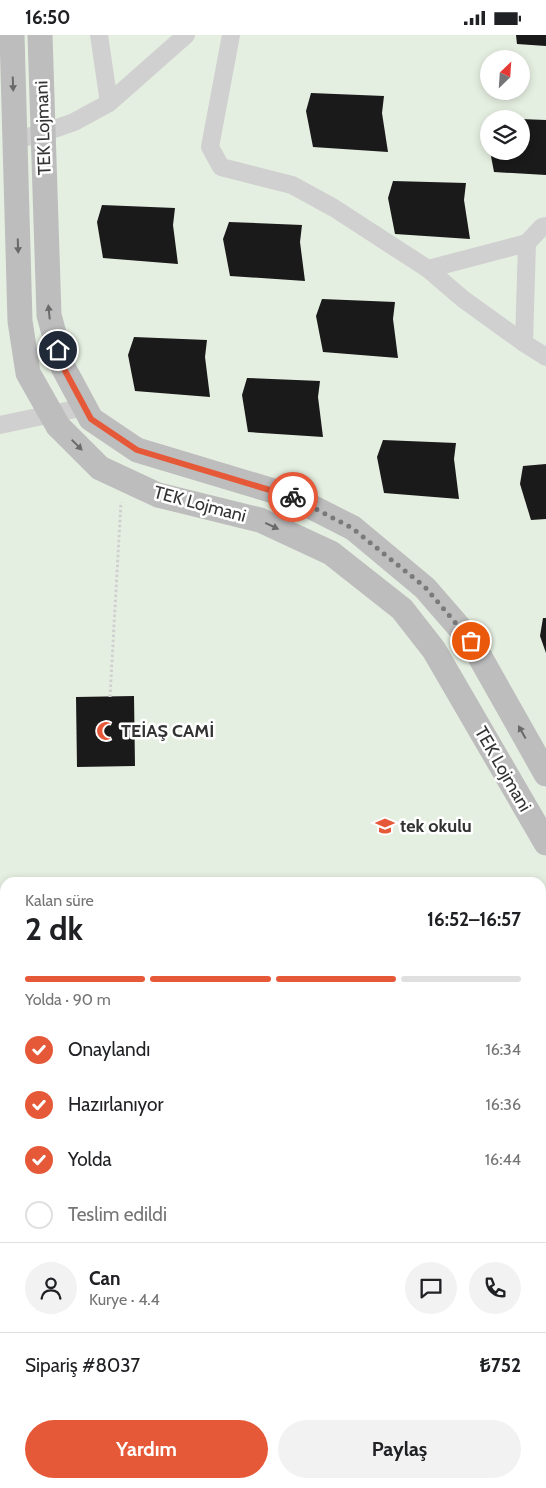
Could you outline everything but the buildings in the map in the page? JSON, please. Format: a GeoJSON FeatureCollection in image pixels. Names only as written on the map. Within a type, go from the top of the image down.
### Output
{"type":"FeatureCollection","features":[{"type":"Feature","properties":{"kind":"street","name":"TEK Lojmani"},"geometry":{"type":"LineString","coordinates":[[12,35],[20,321],[28,373],[58,426],[100,468],[158,495],[260,520],[331,553],[402,609],[434,650],[546,843]]}},
{"type":"Feature","properties":{"kind":"street","name":"TEK Lojmani"},"geometry":{"type":"LineString","coordinates":[[40,35],[49,315],[63,367],[91,419],[137,450],[290,496],[352,528],[425,587],[471,641],[546,774]]}},
{"type":"Feature","properties":{"kind":"street"},"geometry":{"type":"LineString","coordinates":[[99,35],[109,103]]}},
{"type":"Feature","properties":{"kind":"street"},"geometry":{"type":"LineString","coordinates":[[15,140],[74,122],[109,103],[186,35]]}},
{"type":"Feature","properties":{"kind":"street"},"geometry":{"type":"LineString","coordinates":[[230,35],[210,147],[220,167],[292,185],[334,208],[428,269],[463,299],[546,357]]}},
{"type":"Feature","properties":{"kind":"street"},"geometry":{"type":"LineString","coordinates":[[428,269],[527,243],[542,227],[546,226]]}},
{"type":"Feature","properties":{"kind":"street"},"geometry":{"type":"LineString","coordinates":[[524,343],[527,243]]}},
{"type":"Feature","properties":{"kind":"street"},"geometry":{"type":"LineString","coordinates":[[0,425],[85,407]]}},
{"type":"Feature","properties":{"kind":"path"},"geometry":{"type":"LineString","coordinates":[[110,697],[122,479]]}},
{"type":"Feature","properties":{"kind":"green space"},"geometry":{"type":"Polygon","coordinates":[[[0,35],[546,35],[546,877],[0,877],[0,35]]]}},
{"type":"Feature","properties":{"kind":"way so far"},"geometry":{"type":"LineString","coordinates":[[293,497],[352,528],[425,587],[471,641]]}},
{"type":"Feature","properties":{"kind":"place","name":"TEİAŞ CAMİ"},"geometry":{"type":"Point","coordinates":[106,731]}},
{"type":"Feature","properties":{"kind":"place","name":"tek okulu"},"geometry":{"type":"Point","coordinates":[385,826]}},
{"type":"Feature","properties":{"kind":"route"},"geometry":{"type":"LineString","coordinates":[[58,350],[63,367],[91,419],[137,450],[293,497]]}}]}
